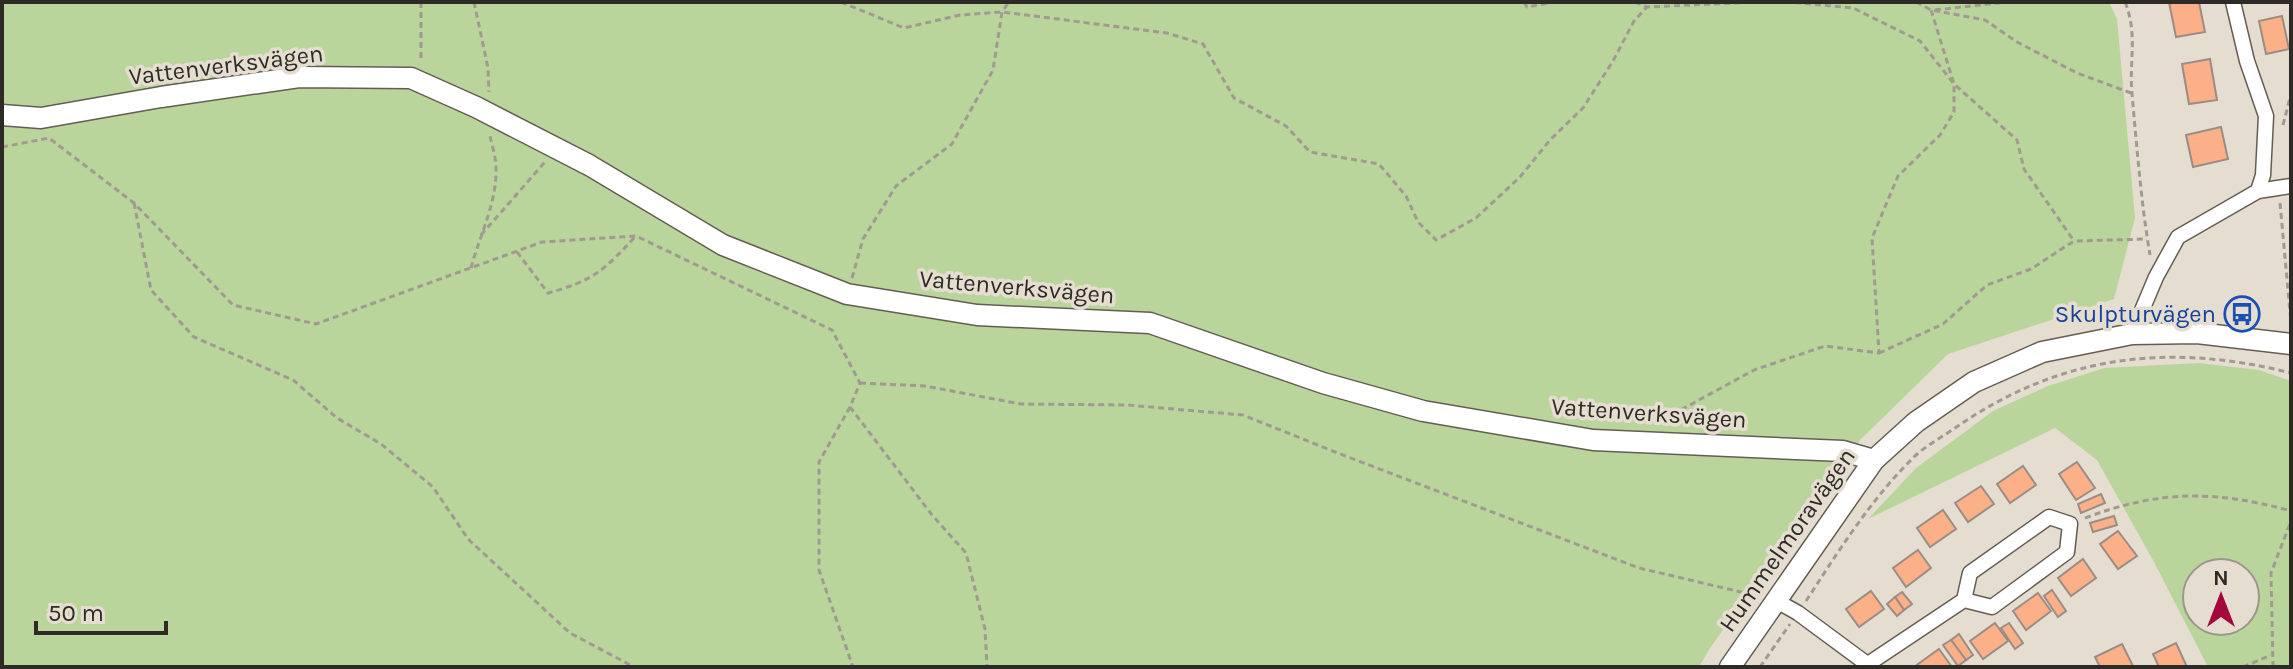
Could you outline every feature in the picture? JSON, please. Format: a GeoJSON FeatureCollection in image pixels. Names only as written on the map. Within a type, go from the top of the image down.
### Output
{"type":"FeatureCollection","features":[{"type":"Feature","properties":{"kind":"street"},"geometry":{"type":"LineString","coordinates":[[2233,2],[2247,61],[2266,116],[2263,175],[2258,191]]}},
{"type":"Feature","properties":{"kind":"street","name":"Vattenverksvägen"},"geometry":{"type":"LineString","coordinates":[[2,115],[41,118],[299,77],[411,78],[589,165],[723,245],[847,294],[977,315],[1150,323],[1323,383],[1423,411],[1593,440],[1843,451],[1874,460]]}},
{"type":"Feature","properties":{"kind":"street"},"geometry":{"type":"LineString","coordinates":[[2132,334],[2156,277],[2178,237],[2258,191],[2285,187]]}},
{"type":"Feature","properties":{"kind":"street","name":"Hummelmoravägen"},"geometry":{"type":"LineString","coordinates":[[1730,667],[1874,460],[1916,422],[1974,382],[2042,352],[2132,334],[2197,333],[2291,344]]}},
{"type":"Feature","properties":{"kind":"street"},"geometry":{"type":"LineString","coordinates":[[1775,600],[1798,613],[1870,666],[1964,600],[1970,573],[2049,517],[2070,524],[2067,552],[1992,607],[1964,600]]}},
{"type":"Feature","properties":{"kind":"path"},"geometry":{"type":"LineString","coordinates":[[421,2],[421,82]]}},
{"type":"Feature","properties":{"kind":"path"},"geometry":{"type":"LineString","coordinates":[[471,268],[491,209],[496,167],[490,139],[488,68],[474,2]]}},
{"type":"Feature","properties":{"kind":"path"},"geometry":{"type":"LineString","coordinates":[[841,2],[904,28],[960,15],[1002,12],[1167,33],[1203,44],[1234,98],[1286,126],[1310,152],[1379,164],[1406,196],[1418,222],[1436,240],[1476,218],[1520,177],[1550,140],[1583,108],[1634,21],[1647,7]]}},
{"type":"Feature","properties":{"kind":"path"},"geometry":{"type":"LineString","coordinates":[[847,294],[863,239],[896,186],[952,144],[993,70],[1002,12],[1009,2]]}},
{"type":"Feature","properties":{"kind":"path"},"geometry":{"type":"LineString","coordinates":[[1524,2],[1527,7],[1554,2]]}},
{"type":"Feature","properties":{"kind":"path"},"geometry":{"type":"LineString","coordinates":[[1635,2],[1647,7],[1757,2]]}},
{"type":"Feature","properties":{"kind":"path"},"geometry":{"type":"LineString","coordinates":[[1789,2],[1853,8],[1920,41],[1954,84],[2017,140],[2024,169],[2074,241]]}},
{"type":"Feature","properties":{"kind":"path"},"geometry":{"type":"LineString","coordinates":[[1916,2],[1931,10],[1985,20],[2017,42],[2077,73],[2132,93]]}},
{"type":"Feature","properties":{"kind":"path"},"geometry":{"type":"LineString","coordinates":[[1931,10],[2007,2]]}},
{"type":"Feature","properties":{"kind":"path"},"geometry":{"type":"LineString","coordinates":[[2125,2],[2133,21],[2132,93],[2147,239],[2156,277]]}},
{"type":"Feature","properties":{"kind":"path"},"geometry":{"type":"LineString","coordinates":[[1879,353],[1872,238],[1898,176],[1940,135],[1954,112],[1954,84],[1931,10]]}},
{"type":"Feature","properties":{"kind":"path"},"geometry":{"type":"LineString","coordinates":[[2283,125],[2291,94]]}},
{"type":"Feature","properties":{"kind":"path"},"geometry":{"type":"LineString","coordinates":[[2,147],[49,138],[134,203],[233,305],[316,324],[542,242],[636,236],[832,330],[860,383]]}},
{"type":"Feature","properties":{"kind":"path"},"geometry":{"type":"LineString","coordinates":[[479,238],[556,148]]}},
{"type":"Feature","properties":{"kind":"path"},"geometry":{"type":"LineString","coordinates":[[2285,187],[2291,323]]}},
{"type":"Feature","properties":{"kind":"path"},"geometry":{"type":"LineString","coordinates":[[134,203],[151,290],[194,337],[293,380],[337,418],[381,444],[433,487],[468,539],[570,633],[634,667]]}},
{"type":"Feature","properties":{"kind":"path"},"geometry":{"type":"LineString","coordinates":[[516,252],[548,293],[577,286],[600,273],[636,236]]}},
{"type":"Feature","properties":{"kind":"path"},"geometry":{"type":"LineString","coordinates":[[1641,443],[1644,430],[1754,370],[1825,346],[1879,353],[1943,324],[1987,285],[2031,269],[2074,241],[2147,239]]}},
{"type":"Feature","properties":{"kind":"path"},"geometry":{"type":"LineString","coordinates":[[1760,667],[1862,517],[1913,457],[1991,403],[2043,380],[2100,362],[2198,356],[2291,373]]}},
{"type":"Feature","properties":{"kind":"path"},"geometry":{"type":"LineString","coordinates":[[853,667],[819,570],[819,462],[860,383]]}},
{"type":"Feature","properties":{"kind":"path"},"geometry":{"type":"LineString","coordinates":[[860,383],[925,386],[1021,404],[1127,405],[1243,415],[1639,568],[1775,600]]}},
{"type":"Feature","properties":{"kind":"path"},"geometry":{"type":"LineString","coordinates":[[850,407],[932,515],[966,553],[985,629],[987,667]]}},
{"type":"Feature","properties":{"kind":"path"},"geometry":{"type":"LineString","coordinates":[[2070,524],[2112,508],[2184,494],[2251,500],[2291,511]]}},
{"type":"Feature","properties":{"kind":"path"},"geometry":{"type":"LineString","coordinates":[[2273,667],[2271,573],[2291,521]]}},
{"type":"Feature","properties":{"kind":"path"},"geometry":{"type":"LineString","coordinates":[[2243,667],[2271,655]]}},
{"type":"Feature","properties":{"kind":"green space"},"geometry":{"type":"Polygon","coordinates":[[[2,2],[2109,2],[2117,19],[2135,218],[2114,299],[1948,354],[1860,440],[1699,667],[2,667],[2,2]]]}},
{"type":"Feature","properties":{"kind":"green space"},"geometry":{"type":"Polygon","coordinates":[[[2199,363],[2259,370],[2291,381],[2291,667],[2208,667],[2193,637],[2261,637],[2261,557],[2181,557],[2181,614],[2097,460],[2055,428],[1868,519],[1916,468],[1993,411],[2048,386],[2104,368],[2199,363]]]}},
{"type":"Feature","properties":{"kind":"building"},"geometry":{"type":"Polygon","coordinates":[[[2169,2],[2199,2],[2205,32],[2176,37],[2169,2]]]}},
{"type":"Feature","properties":{"kind":"building"},"geometry":{"type":"Polygon","coordinates":[[[2282,16],[2289,49],[2266,54],[2259,21],[2282,16]]]}},
{"type":"Feature","properties":{"kind":"building"},"geometry":{"type":"Polygon","coordinates":[[[2210,59],[2217,100],[2189,104],[2182,64],[2210,59]]]}},
{"type":"Feature","properties":{"kind":"building"},"geometry":{"type":"Polygon","coordinates":[[[2221,127],[2228,159],[2193,167],[2186,135],[2221,127]]]}},
{"type":"Feature","properties":{"kind":"building"},"geometry":{"type":"Polygon","coordinates":[[[2077,462],[2095,488],[2076,500],[2059,474],[2077,462]]]}},
{"type":"Feature","properties":{"kind":"building"},"geometry":{"type":"Polygon","coordinates":[[[2023,466],[2036,485],[2010,503],[1997,484],[2023,466]]]}},
{"type":"Feature","properties":{"kind":"building"},"geometry":{"type":"Polygon","coordinates":[[[1981,486],[1994,504],[1968,522],[1955,503],[1981,486]]]}},
{"type":"Feature","properties":{"kind":"building"},"geometry":{"type":"Polygon","coordinates":[[[2101,494],[2105,503],[2081,513],[2078,504],[2101,494]]]}},
{"type":"Feature","properties":{"kind":"building"},"geometry":{"type":"Polygon","coordinates":[[[1943,510],[1956,529],[1930,547],[1917,528],[1943,510]]]}},
{"type":"Feature","properties":{"kind":"building"},"geometry":{"type":"Polygon","coordinates":[[[2114,516],[2117,525],[2093,532],[2090,523],[2114,516]]]}},
{"type":"Feature","properties":{"kind":"building"},"geometry":{"type":"Polygon","coordinates":[[[2118,531],[2137,556],[2118,569],[2100,544],[2118,531]]]}},
{"type":"Feature","properties":{"kind":"building"},"geometry":{"type":"Polygon","coordinates":[[[1918,550],[1931,568],[1906,587],[1893,568],[1918,550]]]}},
{"type":"Feature","properties":{"kind":"building"},"geometry":{"type":"Polygon","coordinates":[[[2083,559],[2096,578],[2071,596],[2058,578],[2083,559]]]}},
{"type":"Feature","properties":{"kind":"building"},"geometry":{"type":"Polygon","coordinates":[[[2052,590],[2066,611],[2058,617],[2044,596],[2052,590]]]}},
{"type":"Feature","properties":{"kind":"building"},"geometry":{"type":"Polygon","coordinates":[[[1871,591],[1884,609],[1859,627],[1846,609],[1871,591]]]}},
{"type":"Feature","properties":{"kind":"building"},"geometry":{"type":"Polygon","coordinates":[[[1902,592],[1912,604],[1904,610],[1895,597],[1902,592]]]}},
{"type":"Feature","properties":{"kind":"building"},"geometry":{"type":"Polygon","coordinates":[[[2038,593],[2051,611],[2026,630],[2013,611],[2038,593]]]}},
{"type":"Feature","properties":{"kind":"building"},"geometry":{"type":"Polygon","coordinates":[[[1895,597],[1904,610],[1897,616],[1887,604],[1895,597]]]}},
{"type":"Feature","properties":{"kind":"building"},"geometry":{"type":"Polygon","coordinates":[[[1995,623],[2008,641],[1983,659],[1970,641],[1995,623]]]}},
{"type":"Feature","properties":{"kind":"building"},"geometry":{"type":"Polygon","coordinates":[[[2009,623],[2023,643],[2015,649],[2001,628],[2009,623]]]}},
{"type":"Feature","properties":{"kind":"building"},"geometry":{"type":"Polygon","coordinates":[[[1959,634],[1973,655],[1966,660],[1951,640],[1959,634]]]}},
{"type":"Feature","properties":{"kind":"building"},"geometry":{"type":"Polygon","coordinates":[[[1951,640],[1966,660],[1958,666],[1943,645],[1951,640]]]}},
{"type":"Feature","properties":{"kind":"building"},"geometry":{"type":"Polygon","coordinates":[[[2176,643],[2187,667],[2159,667],[2153,654],[2176,643]]]}},
{"type":"Feature","properties":{"kind":"building"},"geometry":{"type":"Polygon","coordinates":[[[2122,644],[2133,666],[2100,667],[2095,657],[2122,644]]]}},
{"type":"Feature","properties":{"kind":"building"},"geometry":{"type":"Polygon","coordinates":[[[1939,649],[1952,667],[1914,667],[1939,649]]]}},
{"type":"Feature","properties":{"kind":"place","name":"Skulpturvägen"},"geometry":{"type":"Point","coordinates":[2242,314]}}]}
